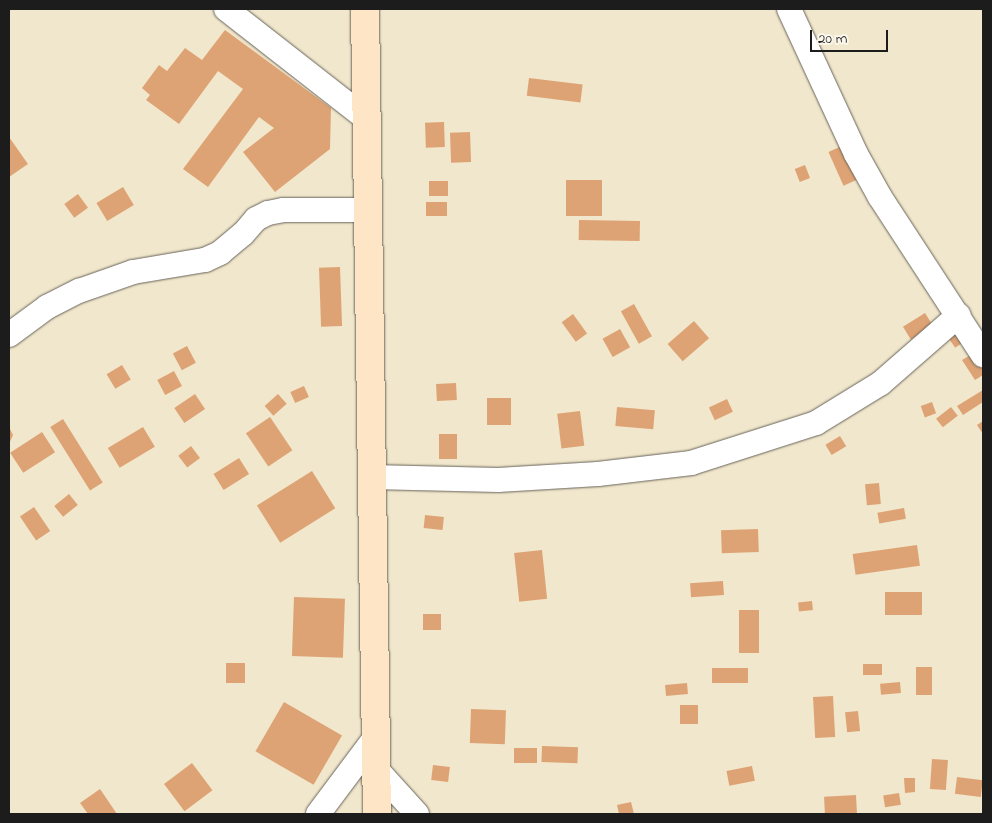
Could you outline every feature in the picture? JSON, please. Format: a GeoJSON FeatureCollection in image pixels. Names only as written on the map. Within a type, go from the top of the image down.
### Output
{"type":"FeatureCollection","features":[{"type":"Feature","properties":{"kind":"street"},"geometry":{"type":"LineString","coordinates":[[226,9],[367,119]]}},
{"type":"Feature","properties":{"kind":"street"},"geometry":{"type":"LineString","coordinates":[[365,9],[371,477],[378,770],[377,814]]}},
{"type":"Feature","properties":{"kind":"street"},"geometry":{"type":"LineString","coordinates":[[789,9],[880,197],[959,315],[983,355]]}},
{"type":"Feature","properties":{"kind":"street"},"geometry":{"type":"LineString","coordinates":[[9,335],[48,308],[79,291],[133,272],[196,262],[220,253],[243,234],[256,219],[268,213],[284,210],[369,210]]}},
{"type":"Feature","properties":{"kind":"street"},"geometry":{"type":"LineString","coordinates":[[371,477],[498,480],[598,474],[691,463],[816,423],[881,383],[959,315]]}},
{"type":"Feature","properties":{"kind":"street"},"geometry":{"type":"LineString","coordinates":[[318,814],[377,735]]}},
{"type":"Feature","properties":{"kind":"street"},"geometry":{"type":"LineString","coordinates":[[378,770],[417,814]]}},
{"type":"Feature","properties":{"kind":"building"},"geometry":{"type":"Polygon","coordinates":[[[225,30],[331,108],[330,149],[275,192],[243,152],[274,128],[259,117],[208,187],[183,169],[243,89],[218,71],[179,124],[146,100],[150,95],[142,88],[159,65],[167,71],[185,48],[202,60],[225,30]]]}},
{"type":"Feature","properties":{"kind":"building"},"geometry":{"type":"Polygon","coordinates":[[[529,78],[583,85],[580,102],[527,96],[529,78]]]}},
{"type":"Feature","properties":{"kind":"building"},"geometry":{"type":"Polygon","coordinates":[[[444,122],[445,147],[426,148],[425,123],[444,122]]]}},
{"type":"Feature","properties":{"kind":"building"},"geometry":{"type":"Polygon","coordinates":[[[470,132],[471,162],[451,163],[450,133],[470,132]]]}},
{"type":"Feature","properties":{"kind":"building"},"geometry":{"type":"Polygon","coordinates":[[[9,137],[28,164],[9,177],[9,137]]]}},
{"type":"Feature","properties":{"kind":"building"},"geometry":{"type":"Polygon","coordinates":[[[844,145],[859,179],[844,186],[828,152],[844,145]]]}},
{"type":"Feature","properties":{"kind":"building"},"geometry":{"type":"Polygon","coordinates":[[[805,165],[810,178],[800,182],[795,169],[805,165]]]}},
{"type":"Feature","properties":{"kind":"building"},"geometry":{"type":"Polygon","coordinates":[[[566,180],[602,180],[602,216],[566,216],[566,180]]]}},
{"type":"Feature","properties":{"kind":"building"},"geometry":{"type":"Polygon","coordinates":[[[429,181],[448,181],[448,196],[429,196],[429,181]]]}},
{"type":"Feature","properties":{"kind":"building"},"geometry":{"type":"Polygon","coordinates":[[[123,187],[134,205],[107,221],[96,203],[123,187]]]}},
{"type":"Feature","properties":{"kind":"building"},"geometry":{"type":"Polygon","coordinates":[[[78,194],[88,208],[74,218],[64,204],[78,194]]]}},
{"type":"Feature","properties":{"kind":"building"},"geometry":{"type":"Polygon","coordinates":[[[426,202],[447,202],[447,216],[426,216],[426,202]]]}},
{"type":"Feature","properties":{"kind":"building"},"geometry":{"type":"Polygon","coordinates":[[[579,220],[640,221],[640,241],[579,240],[579,220]]]}},
{"type":"Feature","properties":{"kind":"building"},"geometry":{"type":"Polygon","coordinates":[[[340,267],[342,326],[321,327],[319,268],[340,267]]]}},
{"type":"Feature","properties":{"kind":"building"},"geometry":{"type":"Polygon","coordinates":[[[634,304],[652,336],[639,344],[621,311],[634,304]]]}},
{"type":"Feature","properties":{"kind":"building"},"geometry":{"type":"Polygon","coordinates":[[[925,313],[933,326],[911,339],[903,327],[925,313]]]}},
{"type":"Feature","properties":{"kind":"building"},"geometry":{"type":"Polygon","coordinates":[[[573,314],[587,333],[576,342],[562,322],[573,314]]]}},
{"type":"Feature","properties":{"kind":"building"},"geometry":{"type":"Polygon","coordinates":[[[694,321],[709,338],[683,361],[668,344],[694,321]]]}},
{"type":"Feature","properties":{"kind":"building"},"geometry":{"type":"Polygon","coordinates":[[[955,326],[965,341],[955,348],[945,333],[955,326]]]}},
{"type":"Feature","properties":{"kind":"building"},"geometry":{"type":"Polygon","coordinates":[[[620,329],[630,347],[613,357],[603,339],[620,329]]]}},
{"type":"Feature","properties":{"kind":"building"},"geometry":{"type":"Polygon","coordinates":[[[187,346],[196,363],[182,370],[173,354],[187,346]]]}},
{"type":"Feature","properties":{"kind":"building"},"geometry":{"type":"Polygon","coordinates":[[[976,352],[983,362],[983,375],[975,380],[962,360],[976,352]]]}},
{"type":"Feature","properties":{"kind":"building"},"geometry":{"type":"Polygon","coordinates":[[[122,365],[131,380],[115,389],[107,374],[122,365]]]}},
{"type":"Feature","properties":{"kind":"building"},"geometry":{"type":"Polygon","coordinates":[[[174,371],[182,386],[165,395],[157,380],[174,371]]]}},
{"type":"Feature","properties":{"kind":"building"},"geometry":{"type":"Polygon","coordinates":[[[456,383],[457,400],[437,401],[436,384],[456,383]]]}},
{"type":"Feature","properties":{"kind":"building"},"geometry":{"type":"Polygon","coordinates":[[[304,386],[309,397],[295,403],[290,392],[304,386]]]}},
{"type":"Feature","properties":{"kind":"building"},"geometry":{"type":"Polygon","coordinates":[[[983,390],[983,402],[963,415],[957,406],[983,390]]]}},
{"type":"Feature","properties":{"kind":"building"},"geometry":{"type":"Polygon","coordinates":[[[195,394],[205,409],[184,423],[174,408],[195,394]]]}},
{"type":"Feature","properties":{"kind":"building"},"geometry":{"type":"Polygon","coordinates":[[[278,394],[287,404],[273,416],[265,406],[278,394]]]}},
{"type":"Feature","properties":{"kind":"building"},"geometry":{"type":"Polygon","coordinates":[[[487,398],[511,398],[511,425],[487,425],[487,398]]]}},
{"type":"Feature","properties":{"kind":"building"},"geometry":{"type":"Polygon","coordinates":[[[727,399],[733,412],[715,420],[709,407],[727,399]]]}},
{"type":"Feature","properties":{"kind":"building"},"geometry":{"type":"Polygon","coordinates":[[[932,402],[936,413],[925,417],[921,406],[932,402]]]}},
{"type":"Feature","properties":{"kind":"building"},"geometry":{"type":"Polygon","coordinates":[[[617,407],[655,410],[653,429],[615,426],[617,407]]]}},
{"type":"Feature","properties":{"kind":"building"},"geometry":{"type":"Polygon","coordinates":[[[951,407],[958,416],[943,427],[936,419],[951,407]]]}},
{"type":"Feature","properties":{"kind":"building"},"geometry":{"type":"Polygon","coordinates":[[[580,411],[584,446],[561,449],[557,414],[580,411]]]}},
{"type":"Feature","properties":{"kind":"building"},"geometry":{"type":"Polygon","coordinates":[[[270,417],[292,450],[268,466],[246,433],[270,417]]]}},
{"type":"Feature","properties":{"kind":"building"},"geometry":{"type":"Polygon","coordinates":[[[63,419],[103,483],[90,491],[50,427],[63,419]]]}},
{"type":"Feature","properties":{"kind":"building"},"geometry":{"type":"Polygon","coordinates":[[[983,421],[983,434],[977,425],[983,421]]]}},
{"type":"Feature","properties":{"kind":"building"},"geometry":{"type":"Polygon","coordinates":[[[9,427],[13,435],[9,444],[9,427]]]}},
{"type":"Feature","properties":{"kind":"building"},"geometry":{"type":"Polygon","coordinates":[[[143,427],[155,447],[120,468],[108,448],[143,427]]]}},
{"type":"Feature","properties":{"kind":"building"},"geometry":{"type":"Polygon","coordinates":[[[42,432],[55,452],[23,473],[10,453],[42,432]]]}},
{"type":"Feature","properties":{"kind":"building"},"geometry":{"type":"Polygon","coordinates":[[[439,434],[457,434],[457,459],[439,459],[439,434]]]}},
{"type":"Feature","properties":{"kind":"building"},"geometry":{"type":"Polygon","coordinates":[[[840,436],[846,446],[832,455],[825,445],[840,436]]]}},
{"type":"Feature","properties":{"kind":"building"},"geometry":{"type":"Polygon","coordinates":[[[191,446],[200,458],[187,468],[178,456],[191,446]]]}},
{"type":"Feature","properties":{"kind":"building"},"geometry":{"type":"Polygon","coordinates":[[[239,458],[249,474],[224,490],[214,474],[239,458]]]}},
{"type":"Feature","properties":{"kind":"building"},"geometry":{"type":"Polygon","coordinates":[[[312,471],[335,508],[280,543],[257,505],[312,471]]]}},
{"type":"Feature","properties":{"kind":"building"},"geometry":{"type":"Polygon","coordinates":[[[879,483],[881,504],[867,505],[865,484],[879,483]]]}},
{"type":"Feature","properties":{"kind":"building"},"geometry":{"type":"Polygon","coordinates":[[[69,494],[78,505],[63,517],[54,506],[69,494]]]}},
{"type":"Feature","properties":{"kind":"building"},"geometry":{"type":"Polygon","coordinates":[[[34,507],[50,531],[36,541],[20,517],[34,507]]]}},
{"type":"Feature","properties":{"kind":"building"},"geometry":{"type":"Polygon","coordinates":[[[904,508],[906,519],[879,524],[877,513],[904,508]]]}},
{"type":"Feature","properties":{"kind":"building"},"geometry":{"type":"Polygon","coordinates":[[[425,515],[444,517],[443,530],[424,528],[425,515]]]}},
{"type":"Feature","properties":{"kind":"building"},"geometry":{"type":"Polygon","coordinates":[[[758,529],[759,552],[722,553],[721,530],[758,529]]]}},
{"type":"Feature","properties":{"kind":"building"},"geometry":{"type":"Polygon","coordinates":[[[917,545],[920,566],[856,575],[853,554],[917,545]]]}},
{"type":"Feature","properties":{"kind":"building"},"geometry":{"type":"Polygon","coordinates":[[[542,550],[547,599],[519,602],[514,553],[542,550]]]}},
{"type":"Feature","properties":{"kind":"building"},"geometry":{"type":"Polygon","coordinates":[[[723,581],[724,595],[691,597],[690,583],[723,581]]]}},
{"type":"Feature","properties":{"kind":"building"},"geometry":{"type":"Polygon","coordinates":[[[885,592],[922,592],[922,615],[885,615],[885,592]]]}},
{"type":"Feature","properties":{"kind":"building"},"geometry":{"type":"Polygon","coordinates":[[[294,597],[345,599],[343,658],[292,656],[294,597]]]}},
{"type":"Feature","properties":{"kind":"building"},"geometry":{"type":"Polygon","coordinates":[[[812,601],[813,610],[799,611],[798,602],[812,601]]]}},
{"type":"Feature","properties":{"kind":"building"},"geometry":{"type":"Polygon","coordinates":[[[739,610],[759,610],[759,653],[739,653],[739,610]]]}},
{"type":"Feature","properties":{"kind":"building"},"geometry":{"type":"Polygon","coordinates":[[[423,614],[441,614],[441,630],[423,630],[423,614]]]}},
{"type":"Feature","properties":{"kind":"building"},"geometry":{"type":"Polygon","coordinates":[[[226,663],[245,663],[245,683],[226,683],[226,663]]]}},
{"type":"Feature","properties":{"kind":"building"},"geometry":{"type":"Polygon","coordinates":[[[863,664],[882,664],[882,675],[863,675],[863,664]]]}},
{"type":"Feature","properties":{"kind":"building"},"geometry":{"type":"Polygon","coordinates":[[[916,667],[932,667],[932,695],[916,695],[916,667]]]}},
{"type":"Feature","properties":{"kind":"building"},"geometry":{"type":"Polygon","coordinates":[[[712,668],[748,668],[748,683],[712,683],[712,668]]]}},
{"type":"Feature","properties":{"kind":"building"},"geometry":{"type":"Polygon","coordinates":[[[900,682],[901,693],[881,695],[880,684],[900,682]]]}},
{"type":"Feature","properties":{"kind":"building"},"geometry":{"type":"Polygon","coordinates":[[[687,683],[688,694],[666,696],[665,685],[687,683]]]}},
{"type":"Feature","properties":{"kind":"building"},"geometry":{"type":"Polygon","coordinates":[[[833,696],[835,737],[815,738],[813,697],[833,696]]]}},
{"type":"Feature","properties":{"kind":"building"},"geometry":{"type":"Polygon","coordinates":[[[284,702],[342,736],[314,785],[256,751],[284,702]]]}},
{"type":"Feature","properties":{"kind":"building"},"geometry":{"type":"Polygon","coordinates":[[[680,705],[698,705],[698,724],[680,724],[680,705]]]}},
{"type":"Feature","properties":{"kind":"building"},"geometry":{"type":"Polygon","coordinates":[[[471,709],[506,710],[505,744],[470,743],[471,709]]]}},
{"type":"Feature","properties":{"kind":"building"},"geometry":{"type":"Polygon","coordinates":[[[858,711],[860,731],[847,732],[845,712],[858,711]]]}},
{"type":"Feature","properties":{"kind":"building"},"geometry":{"type":"Polygon","coordinates":[[[542,746],[578,747],[577,763],[541,762],[542,746]]]}},
{"type":"Feature","properties":{"kind":"building"},"geometry":{"type":"Polygon","coordinates":[[[514,748],[537,748],[537,763],[514,763],[514,748]]]}},
{"type":"Feature","properties":{"kind":"building"},"geometry":{"type":"Polygon","coordinates":[[[932,759],[948,760],[946,790],[930,789],[932,759]]]}},
{"type":"Feature","properties":{"kind":"building"},"geometry":{"type":"Polygon","coordinates":[[[192,763],[212,790],[185,811],[164,784],[192,763]]]}},
{"type":"Feature","properties":{"kind":"building"},"geometry":{"type":"Polygon","coordinates":[[[433,765],[450,767],[448,782],[431,780],[433,765]]]}},
{"type":"Feature","properties":{"kind":"building"},"geometry":{"type":"Polygon","coordinates":[[[752,766],[755,781],[729,786],[726,771],[752,766]]]}},
{"type":"Feature","properties":{"kind":"building"},"geometry":{"type":"Polygon","coordinates":[[[957,777],[983,780],[981,797],[955,794],[957,777]]]}},
{"type":"Feature","properties":{"kind":"building"},"geometry":{"type":"Polygon","coordinates":[[[904,778],[915,778],[915,792],[905,793],[904,778]]]}},
{"type":"Feature","properties":{"kind":"building"},"geometry":{"type":"Polygon","coordinates":[[[100,789],[117,814],[88,814],[80,803],[100,789]]]}},
{"type":"Feature","properties":{"kind":"building"},"geometry":{"type":"Polygon","coordinates":[[[899,793],[901,805],[885,807],[883,796],[899,793]]]}},
{"type":"Feature","properties":{"kind":"building"},"geometry":{"type":"Polygon","coordinates":[[[856,795],[857,814],[825,814],[824,797],[856,795]]]}},
{"type":"Feature","properties":{"kind":"building"},"geometry":{"type":"Polygon","coordinates":[[[631,802],[634,814],[619,814],[617,805],[631,802]]]}}]}
